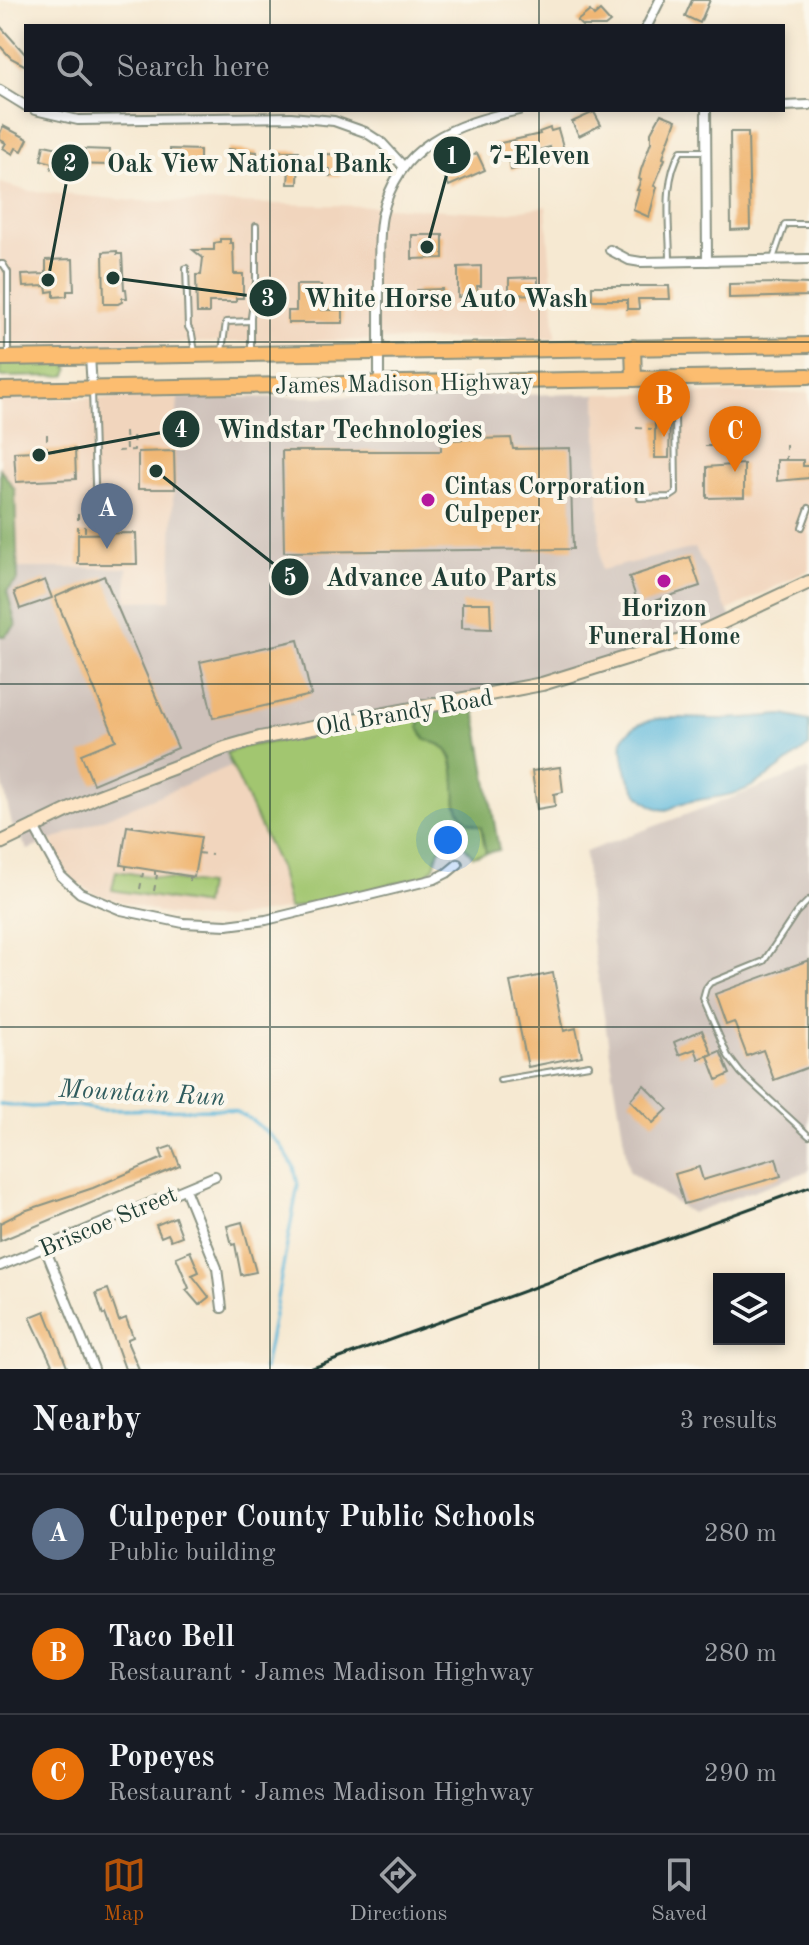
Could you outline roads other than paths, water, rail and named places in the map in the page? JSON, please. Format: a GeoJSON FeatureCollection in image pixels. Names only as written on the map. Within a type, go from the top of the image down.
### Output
{"type":"FeatureCollection","features":[{"type":"Feature","properties":{"kind":"main road","name":"James Madison Highway"},"geometry":{"type":"LineString","coordinates":[[4,358],[809,345]]}},
{"type":"Feature","properties":{"kind":"main road"},"geometry":{"type":"LineString","coordinates":[[633,347],[634,379]]}},
{"type":"Feature","properties":{"kind":"main road","name":"James Madison Highway"},"geometry":{"type":"LineString","coordinates":[[0,390],[809,376]]}},
{"type":"Feature","properties":{"kind":"street"},"geometry":{"type":"LineString","coordinates":[[648,24],[660,0]]}},
{"type":"Feature","properties":{"kind":"street"},"geometry":{"type":"LineString","coordinates":[[0,90],[24,105]]}},
{"type":"Feature","properties":{"kind":"street"},"geometry":{"type":"LineString","coordinates":[[785,106],[809,105]]}},
{"type":"Feature","properties":{"kind":"street"},"geometry":{"type":"LineString","coordinates":[[44,112],[78,120],[291,117],[334,121],[373,137],[404,167]]}},
{"type":"Feature","properties":{"kind":"street"},"geometry":{"type":"LineString","coordinates":[[379,383],[381,218],[390,191],[404,167],[443,133],[510,112]]}},
{"type":"Feature","properties":{"kind":"street"},"geometry":{"type":"LineString","coordinates":[[706,112],[707,261]]}},
{"type":"Feature","properties":{"kind":"street"},"geometry":{"type":"LineString","coordinates":[[610,250],[629,260],[809,259]]}},
{"type":"Feature","properties":{"kind":"street"},"geometry":{"type":"LineString","coordinates":[[90,356],[92,388]]}},
{"type":"Feature","properties":{"kind":"street","name":"Old Brandy Road"},"geometry":{"type":"LineString","coordinates":[[0,843],[96,797],[225,748],[260,738],[503,693],[606,665],[687,639],[809,582]]}},
{"type":"Feature","properties":{"kind":"street"},"geometry":{"type":"LineString","coordinates":[[33,825],[61,876],[80,893],[135,914],[197,924],[237,924],[280,917],[435,879],[458,864]]}},
{"type":"Feature","properties":{"kind":"street","name":"Briscoe Street"},"geometry":{"type":"LineString","coordinates":[[0,1266],[215,1176]]}},
{"type":"Feature","properties":{"kind":"street"},"geometry":{"type":"LineString","coordinates":[[185,1189],[217,1268],[222,1308]]}},
{"type":"Feature","properties":{"kind":"street"},"geometry":{"type":"LineString","coordinates":[[45,1248],[94,1369]]}},
{"type":"Feature","properties":{"kind":"lane"},"geometry":{"type":"LineString","coordinates":[[670,261],[669,195],[676,159],[681,151],[707,151]]}},
{"type":"Feature","properties":{"kind":"lane"},"geometry":{"type":"LineString","coordinates":[[773,259],[785,224],[809,224]]}},
{"type":"Feature","properties":{"kind":"lane"},"geometry":{"type":"LineString","coordinates":[[251,353],[256,226]]}},
{"type":"Feature","properties":{"kind":"lane"},"geometry":{"type":"LineString","coordinates":[[0,264],[8,272],[4,358]]}},
{"type":"Feature","properties":{"kind":"lane"},"geometry":{"type":"LineString","coordinates":[[186,268],[188,327],[195,354]]}},
{"type":"Feature","properties":{"kind":"lane"},"geometry":{"type":"LineString","coordinates":[[222,354],[226,322],[251,321]]}},
{"type":"Feature","properties":{"kind":"lane"},"geometry":{"type":"LineString","coordinates":[[92,388],[96,514]]}},
{"type":"Feature","properties":{"kind":"lane"},"geometry":{"type":"LineString","coordinates":[[640,498],[670,497],[676,493],[675,413]]}},
{"type":"Feature","properties":{"kind":"lane"},"geometry":{"type":"LineString","coordinates":[[802,527],[809,508]]}},
{"type":"Feature","properties":{"kind":"lane"},"geometry":{"type":"LineString","coordinates":[[809,900],[796,913],[764,961],[710,983],[703,999],[719,1041],[734,1065],[809,1136]]}},
{"type":"Feature","properties":{"kind":"lane"},"geometry":{"type":"LineString","coordinates":[[500,1080],[589,1065]]}},
{"type":"Feature","properties":{"kind":"water"},"geometry":{"type":"Polygon","coordinates":[[[784,715],[809,721],[809,746],[746,789],[664,810],[642,798],[626,770],[623,738],[643,723],[668,718],[728,719],[784,715]]]}},
{"type":"Feature","properties":{"kind":"waterway","name":"Mountain Run"},"geometry":{"type":"LineString","coordinates":[[0,1104],[32,1107],[71,1105],[100,1110],[225,1109],[252,1120],[280,1144],[294,1167],[298,1185],[264,1369]]}},
{"type":"Feature","properties":{"kind":"railway"},"geometry":{"type":"LineString","coordinates":[[310,1369],[809,1187]]}},
{"type":"Feature","properties":{"kind":"place","name":"7-Eleven"},"geometry":{"type":"Point","coordinates":[427,247]}},
{"type":"Feature","properties":{"kind":"place","name":"White Horse Auto Wash"},"geometry":{"type":"Point","coordinates":[113,278]}},
{"type":"Feature","properties":{"kind":"place","name":"Oak View National Bank"},"geometry":{"type":"Point","coordinates":[48,280]}},
{"type":"Feature","properties":{"kind":"place","name":"Taco Bell"},"geometry":{"type":"Point","coordinates":[664,437]}},
{"type":"Feature","properties":{"kind":"place","name":"Windstar Technologies"},"geometry":{"type":"Point","coordinates":[39,455]}},
{"type":"Feature","properties":{"kind":"place","name":"Advance Auto Parts"},"geometry":{"type":"Point","coordinates":[156,471]}},
{"type":"Feature","properties":{"kind":"place","name":"Popeyes"},"geometry":{"type":"Point","coordinates":[735,472]}},
{"type":"Feature","properties":{"kind":"place","name":"Cintas Corporation Culpeper"},"geometry":{"type":"Point","coordinates":[428,500]}},
{"type":"Feature","properties":{"kind":"place","name":"Culpeper County Public Schools"},"geometry":{"type":"Point","coordinates":[107,549]}},
{"type":"Feature","properties":{"kind":"place","name":"Horizon Funeral Home"},"geometry":{"type":"Point","coordinates":[664,581]}}]}
